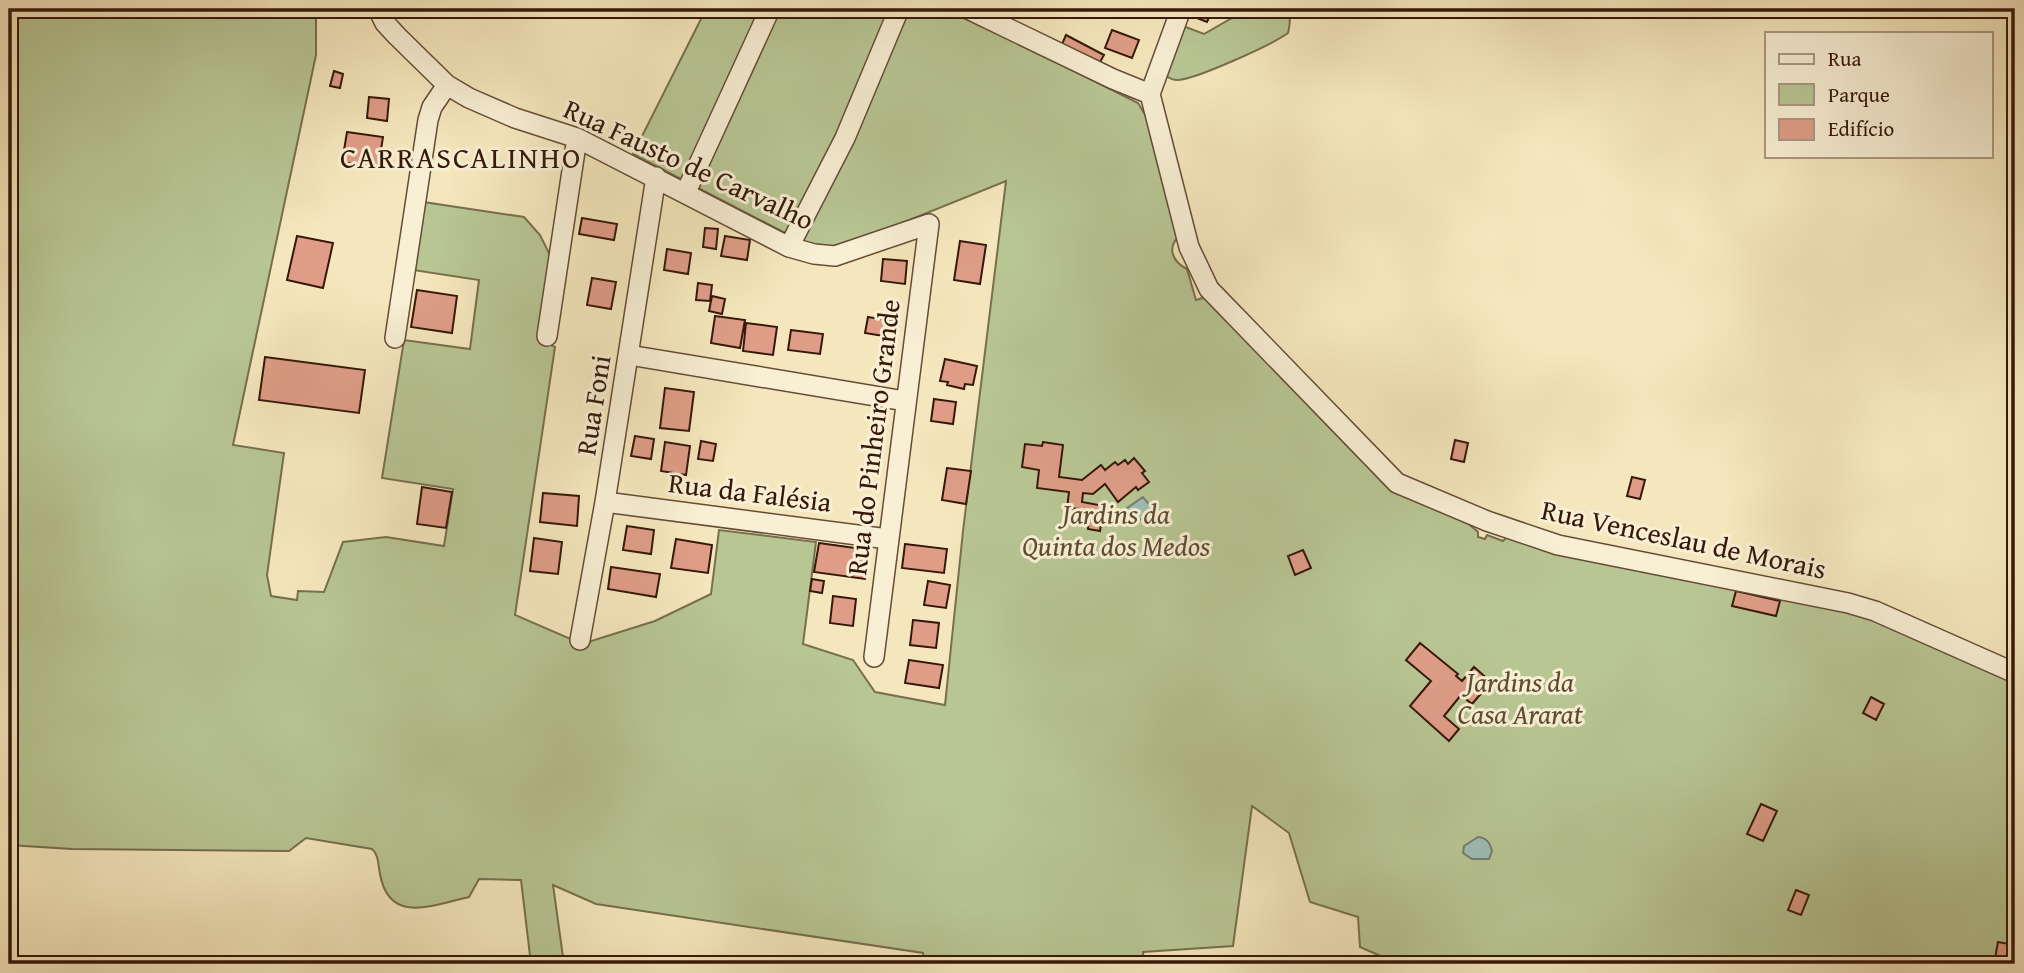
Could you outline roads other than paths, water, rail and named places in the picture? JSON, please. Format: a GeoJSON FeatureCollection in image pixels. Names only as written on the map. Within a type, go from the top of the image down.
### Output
{"type":"FeatureCollection","features":[{"type":"Feature","properties":{"kind":"street","name":"Rua Fausto de Carvalho"},"geometry":{"type":"LineString","coordinates":[[378,9],[385,23],[447,85],[494,110],[577,138],[789,247],[835,256],[929,224]]}},
{"type":"Feature","properties":{"kind":"street"},"geometry":{"type":"LineString","coordinates":[[686,192],[770,9]]}},
{"type":"Feature","properties":{"kind":"street"},"geometry":{"type":"LineString","coordinates":[[789,247],[845,138],[899,9]]}},
{"type":"Feature","properties":{"kind":"street"},"geometry":{"type":"LineString","coordinates":[[968,9],[1150,94],[1181,9]]}},
{"type":"Feature","properties":{"kind":"street"},"geometry":{"type":"LineString","coordinates":[[395,338],[428,120],[432,107],[447,85]]}},
{"type":"Feature","properties":{"kind":"street","name":"Rua Venceslau de Morais"},"geometry":{"type":"LineString","coordinates":[[1150,94],[1189,247],[1209,289],[1396,483],[1487,521],[1558,545],[1848,603],[1875,611],[2015,673]]}},
{"type":"Feature","properties":{"kind":"street"},"geometry":{"type":"LineString","coordinates":[[547,336],[577,138]]}},
{"type":"Feature","properties":{"kind":"street","name":"Rua Foni"},"geometry":{"type":"LineString","coordinates":[[580,640],[605,502],[656,177]]}},
{"type":"Feature","properties":{"kind":"street","name":"Rua do Pinheiro Grande"},"geometry":{"type":"LineString","coordinates":[[874,657],[929,224]]}},
{"type":"Feature","properties":{"kind":"street"},"geometry":{"type":"LineString","coordinates":[[629,355],[905,401]]}},
{"type":"Feature","properties":{"kind":"street","name":"Rua da Falésia"},"geometry":{"type":"LineString","coordinates":[[605,502],[888,539]]}},
{"type":"Feature","properties":{"kind":"water"},"geometry":{"type":"Polygon","coordinates":[[[1143,497],[1155,512],[1135,521],[1113,523],[1114,517],[1143,497]]]}},
{"type":"Feature","properties":{"kind":"water"},"geometry":{"type":"Polygon","coordinates":[[[1478,837],[1486,840],[1490,846],[1492,851],[1489,859],[1472,859],[1463,853],[1464,846],[1478,837]]]}},
{"type":"Feature","properties":{"kind":"district","name":"CARRASCALINHO"},"geometry":{"type":"Point","coordinates":[461,158]}},
{"type":"Feature","properties":{"kind":"park label","name":"Jardins da Quinta dos Medos"},"geometry":{"type":"Point","coordinates":[1116,530]}},
{"type":"Feature","properties":{"kind":"park label","name":"Jardins da Casa Ararat"},"geometry":{"type":"Point","coordinates":[1520,698]}}]}
